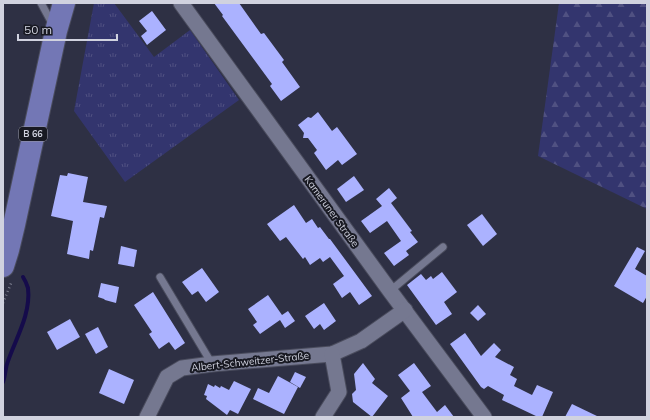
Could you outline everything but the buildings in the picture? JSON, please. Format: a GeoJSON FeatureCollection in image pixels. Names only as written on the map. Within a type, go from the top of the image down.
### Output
{"type":"FeatureCollection","features":[{"type":"Feature","properties":{"kind":"main road","name":"B 66"},"geometry":{"type":"LineString","coordinates":[[3,266],[14,225],[45,78],[64,3]]}},
{"type":"Feature","properties":{"kind":"street","name":"Kameruner Straße"},"geometry":{"type":"LineString","coordinates":[[182,3],[390,291],[484,417]]}},
{"type":"Feature","properties":{"kind":"street","name":"Albert-Schweitzer-Straße"},"geometry":{"type":"LineString","coordinates":[[147,417],[167,377],[182,368],[332,354],[361,341],[405,310]]}},
{"type":"Feature","properties":{"kind":"street"},"geometry":{"type":"LineString","coordinates":[[324,417],[339,392],[332,354]]}},
{"type":"Feature","properties":{"kind":"lane"},"geometry":{"type":"LineString","coordinates":[[41,3],[56,31]]}},
{"type":"Feature","properties":{"kind":"lane"},"geometry":{"type":"LineString","coordinates":[[390,291],[443,247]]}},
{"type":"Feature","properties":{"kind":"lane"},"geometry":{"type":"LineString","coordinates":[[160,277],[212,364]]}},
{"type":"Feature","properties":{"kind":"green space"},"geometry":{"type":"Polygon","coordinates":[[[94,3],[114,3],[154,57],[190,30],[239,100],[125,182],[74,111],[94,3]]]}},
{"type":"Feature","properties":{"kind":"green space"},"geometry":{"type":"Polygon","coordinates":[[[559,3],[647,3],[647,209],[538,156],[559,3]]]}},
{"type":"Feature","properties":{"kind":"waterway"},"geometry":{"type":"LineString","coordinates":[[3,382],[7,364],[22,326],[27,307],[28,288],[23,277]]}}]}
